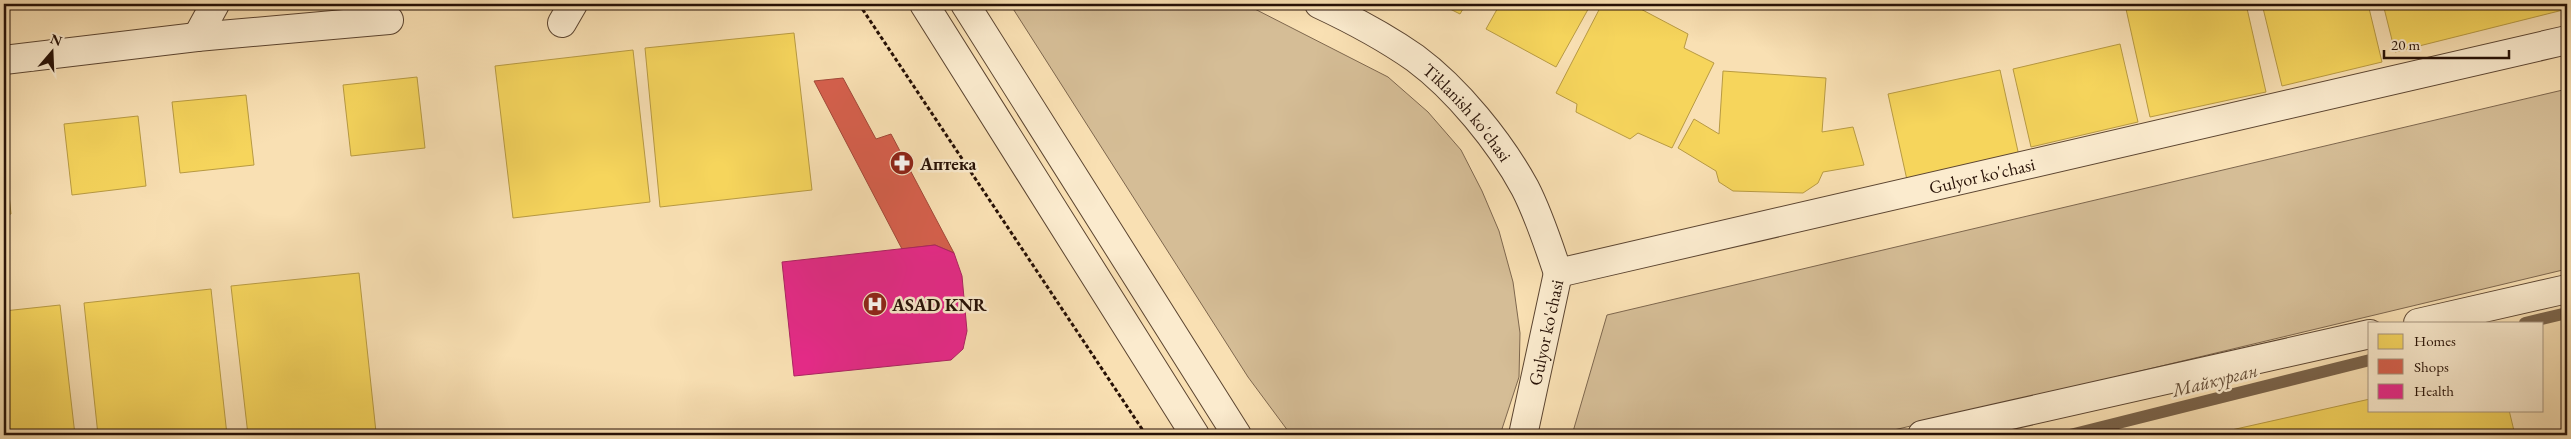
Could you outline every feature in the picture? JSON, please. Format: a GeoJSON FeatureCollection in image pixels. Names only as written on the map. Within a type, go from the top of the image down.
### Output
{"type":"FeatureCollection","features":[{"type":"Feature","properties":{"kind":"street"},"geometry":{"type":"LineString","coordinates":[[197,37],[215,4]]}},
{"type":"Feature","properties":{"kind":"street"},"geometry":{"type":"LineString","coordinates":[[924,4],[1195,435]]}},
{"type":"Feature","properties":{"kind":"street"},"geometry":{"type":"LineString","coordinates":[[965,4],[1238,435]]}},
{"type":"Feature","properties":{"kind":"street","name":"Tiklanish ko'chasi"},"geometry":{"type":"LineString","coordinates":[[1319,4],[1344,16],[1415,58],[1448,87],[1478,120],[1503,152],[1525,188],[1544,231],[1558,273]]}},
{"type":"Feature","properties":{"kind":"street"},"geometry":{"type":"LineString","coordinates":[[4,60],[197,37],[390,20]]}},
{"type":"Feature","properties":{"kind":"street","name":"Gulyor ko'chasi"},"geometry":{"type":"LineString","coordinates":[[1523,435],[1558,273],[2567,40]]}},
{"type":"Feature","properties":{"kind":"street"},"geometry":{"type":"LineString","coordinates":[[2422,322],[2567,289]]}},
{"type":"Feature","properties":{"kind":"street"},"geometry":{"type":"LineString","coordinates":[[1922,435],[2368,334]]}},
{"type":"Feature","properties":{"kind":"path"},"geometry":{"type":"LineString","coordinates":[[859,4],[1146,435]]}},
{"type":"Feature","properties":{"kind":"shaded area"},"geometry":{"type":"Polygon","coordinates":[[[1010,4],[1245,4],[1388,77],[1428,112],[1461,150],[1482,191],[1499,231],[1513,282],[1520,333],[1519,377],[1500,435],[1291,435],[1248,377],[1010,4]]]}},
{"type":"Feature","properties":{"kind":"shaded area"},"geometry":{"type":"Polygon","coordinates":[[[2567,89],[2567,269],[1873,435],[1572,435],[1607,315],[2567,89]]]}},
{"type":"Feature","properties":{"kind":"building: Homes"},"geometry":{"type":"Polygon","coordinates":[[[1440,4],[1466,4],[1460,14],[1440,4]]]}},
{"type":"Feature","properties":{"kind":"building: Homes"},"geometry":{"type":"Polygon","coordinates":[[[1500,4],[1591,4],[1556,67],[1486,29],[1500,4]]]}},
{"type":"Feature","properties":{"kind":"building: Homes"},"geometry":{"type":"Polygon","coordinates":[[[1602,4],[1636,4],[1635,6],[1688,34],[1684,48],[1714,63],[1672,148],[1638,133],[1630,139],[1576,112],[1577,104],[1556,93],[1602,4]]]}},
{"type":"Feature","properties":{"kind":"building: Homes"},"geometry":{"type":"Polygon","coordinates":[[[2152,4],[2246,4],[2266,92],[2150,117],[2126,9],[2152,4]]]}},
{"type":"Feature","properties":{"kind":"building: Homes"},"geometry":{"type":"Polygon","coordinates":[[[2262,4],[2368,4],[2382,62],[2282,86],[2262,4]]]}},
{"type":"Feature","properties":{"kind":"building: Homes"},"geometry":{"type":"Polygon","coordinates":[[[2383,4],[2567,4],[2567,9],[2395,52],[2383,4]]]}},
{"type":"Feature","properties":{"kind":"building: Homes"},"geometry":{"type":"Polygon","coordinates":[[[794,33],[812,190],[660,207],[645,48],[794,33]]]}},
{"type":"Feature","properties":{"kind":"building: Homes"},"geometry":{"type":"Polygon","coordinates":[[[2120,44],[2138,122],[2031,147],[2013,69],[2120,44]]]}},
{"type":"Feature","properties":{"kind":"building: Homes"},"geometry":{"type":"Polygon","coordinates":[[[633,50],[650,202],[513,218],[495,66],[633,50]]]}},
{"type":"Feature","properties":{"kind":"building: Homes"},"geometry":{"type":"Polygon","coordinates":[[[2000,70],[2019,156],[1907,180],[1888,94],[2000,70]]]}},
{"type":"Feature","properties":{"kind":"building: Homes"},"geometry":{"type":"Polygon","coordinates":[[[1723,71],[1826,78],[1822,132],[1853,127],[1864,165],[1823,172],[1818,183],[1803,193],[1733,191],[1719,182],[1716,171],[1678,148],[1694,119],[1719,134],[1723,71]]]}},
{"type":"Feature","properties":{"kind":"building: Homes"},"geometry":{"type":"Polygon","coordinates":[[[417,77],[425,148],[351,156],[343,85],[417,77]]]}},
{"type":"Feature","properties":{"kind":"building: Homes"},"geometry":{"type":"Polygon","coordinates":[[[246,95],[254,165],[180,173],[172,102],[246,95]]]}},
{"type":"Feature","properties":{"kind":"building: Homes"},"geometry":{"type":"Polygon","coordinates":[[[138,116],[146,186],[72,195],[64,124],[138,116]]]}},
{"type":"Feature","properties":{"kind":"building: Homes"},"geometry":{"type":"Polygon","coordinates":[[[4,146],[11,214],[4,215],[4,146]]]}},
{"type":"Feature","properties":{"kind":"building: Homes"},"geometry":{"type":"Polygon","coordinates":[[[359,273],[376,432],[346,435],[248,435],[231,286],[359,273]]]}},
{"type":"Feature","properties":{"kind":"building: Homes"},"geometry":{"type":"Polygon","coordinates":[[[211,289],[227,435],[98,435],[84,303],[211,289]]]}},
{"type":"Feature","properties":{"kind":"building: Homes"},"geometry":{"type":"Polygon","coordinates":[[[60,305],[75,435],[4,435],[4,311],[60,305]]]}},
{"type":"Feature","properties":{"kind":"building: Homes"},"geometry":{"type":"Polygon","coordinates":[[[2368,399],[2368,412],[2509,412],[2515,435],[2209,435],[2368,399]]]}},
{"type":"Feature","properties":{"kind":"building: Shops"},"geometry":{"type":"Polygon","coordinates":[[[843,78],[876,139],[891,134],[954,253],[935,245],[902,249],[814,81],[843,78]]]}},
{"type":"Feature","properties":{"kind":"building: Health","name":"ASAD KNR"},"geometry":{"type":"Polygon","coordinates":[[[935,245],[954,253],[962,276],[967,331],[963,349],[951,360],[794,376],[782,262],[935,245]]]}},
{"type":"Feature","properties":{"kind":"waterway","name":"Майкурган"},"geometry":{"type":"LineString","coordinates":[[2529,322],[2567,313]]}},
{"type":"Feature","properties":{"kind":"waterway","name":"Майкурган"},"geometry":{"type":"LineString","coordinates":[[2070,435],[2368,360]]}},
{"type":"Feature","properties":{"kind":"place","name":"Аптека"},"geometry":{"type":"Point","coordinates":[902,163]}},
{"type":"Feature","properties":{"kind":"place","name":"ASAD KNR"},"geometry":{"type":"Point","coordinates":[875,304]}}]}
